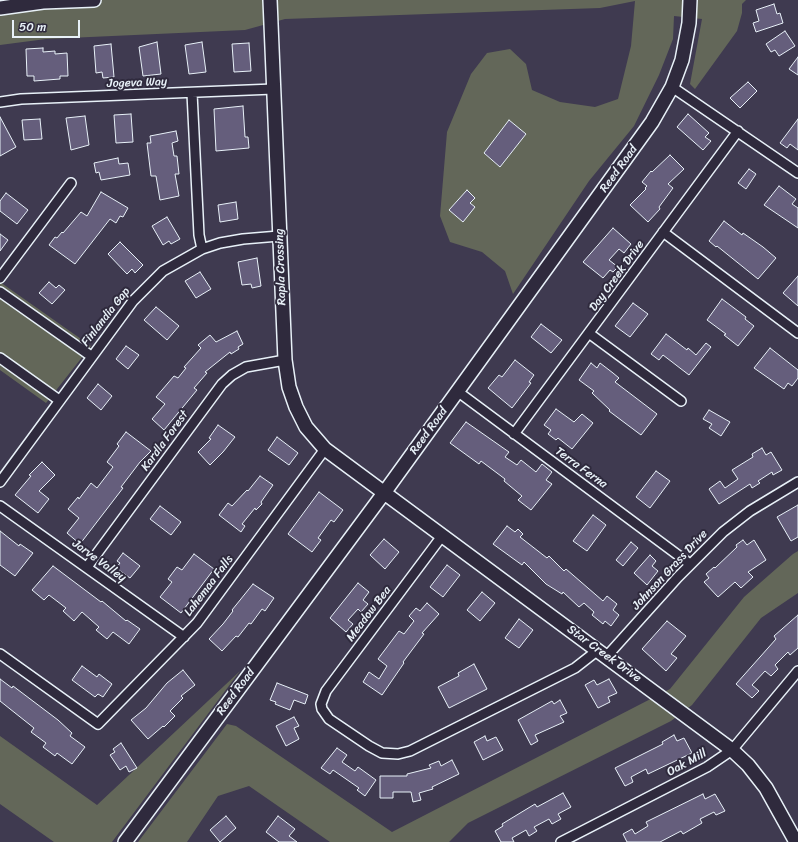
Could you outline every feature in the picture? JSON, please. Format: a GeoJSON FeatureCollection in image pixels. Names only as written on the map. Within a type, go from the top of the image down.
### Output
{"type":"FeatureCollection","features":[{"type":"Feature","properties":{"kind":"street"},"geometry":{"type":"LineString","coordinates":[[0,8],[43,2],[94,0]]}},
{"type":"Feature","properties":{"kind":"street","name":"Rapla Crossing"},"geometry":{"type":"LineString","coordinates":[[270,0],[284,360],[289,387],[296,407],[306,427],[325,449],[384,493]]}},
{"type":"Feature","properties":{"kind":"street","name":"Reed Road"},"geometry":{"type":"LineString","coordinates":[[124,842],[384,493],[642,137],[672,87],[685,48],[689,23],[690,0]]}},
{"type":"Feature","properties":{"kind":"street"},"geometry":{"type":"LineString","coordinates":[[672,87],[798,173]]}},
{"type":"Feature","properties":{"kind":"street","name":"Jogeva Way"},"geometry":{"type":"LineString","coordinates":[[0,102],[21,99],[274,89]]}},
{"type":"Feature","properties":{"kind":"street"},"geometry":{"type":"LineString","coordinates":[[192,93],[199,235],[202,249]]}},
{"type":"Feature","properties":{"kind":"street","name":"Day Creek Drive"},"geometry":{"type":"LineString","coordinates":[[514,434],[590,334],[738,131]]}},
{"type":"Feature","properties":{"kind":"street"},"geometry":{"type":"LineString","coordinates":[[0,278],[71,183]]}},
{"type":"Feature","properties":{"kind":"street"},"geometry":{"type":"LineString","coordinates":[[663,232],[798,333]]}},
{"type":"Feature","properties":{"kind":"street","name":"Finlandia Gap"},"geometry":{"type":"LineString","coordinates":[[0,482],[132,301],[147,285],[163,271],[202,249],[243,239],[279,236]]}},
{"type":"Feature","properties":{"kind":"street"},"geometry":{"type":"LineString","coordinates":[[0,292],[91,356]]}},
{"type":"Feature","properties":{"kind":"street"},"geometry":{"type":"LineString","coordinates":[[590,334],[681,401]]}},
{"type":"Feature","properties":{"kind":"street"},"geometry":{"type":"LineString","coordinates":[[0,358],[59,400]]}},
{"type":"Feature","properties":{"kind":"street","name":"Kardla Forest"},"geometry":{"type":"LineString","coordinates":[[87,567],[222,384],[232,375],[246,367],[284,360]]}},
{"type":"Feature","properties":{"kind":"street","name":"Terra Ferna"},"geometry":{"type":"LineString","coordinates":[[457,391],[690,564]]}},
{"type":"Feature","properties":{"kind":"street","name":"Lahemaa Falls"},"geometry":{"type":"LineString","coordinates":[[0,654],[98,724],[184,637],[202,616],[325,449]]}},
{"type":"Feature","properties":{"kind":"street","name":"Johnson Grass Drive"},"geometry":{"type":"LineString","coordinates":[[377,751],[398,754],[410,751],[602,653],[723,532],[750,511],[798,482]]}},
{"type":"Feature","properties":{"kind":"street","name":"Star Creek Drive"},"geometry":{"type":"LineString","coordinates":[[384,493],[732,750],[748,765],[766,788],[796,842]]}},
{"type":"Feature","properties":{"kind":"street","name":"Jarve Valley"},"geometry":{"type":"LineString","coordinates":[[0,506],[184,637]]}},
{"type":"Feature","properties":{"kind":"street","name":"Meadow Bea"},"geometry":{"type":"LineString","coordinates":[[377,751],[329,719],[322,709],[322,699],[326,691],[442,536]]}},
{"type":"Feature","properties":{"kind":"street","name":"Oak Mill"},"geometry":{"type":"LineString","coordinates":[[561,842],[707,767],[732,750],[798,671]]}},
{"type":"Feature","properties":{"kind":"green space"},"geometry":{"type":"Polygon","coordinates":[[[0,0],[746,0],[742,4],[742,13],[737,31],[695,89],[690,84],[702,19],[674,16],[673,39],[659,75],[634,126],[589,181],[513,294],[505,271],[482,252],[450,242],[440,216],[447,132],[471,74],[487,53],[510,49],[526,64],[532,90],[560,102],[595,107],[618,99],[631,46],[635,1],[600,8],[285,19],[245,30],[46,39],[0,45],[0,0]],[[509,121],[484,153],[500,167],[526,134],[509,121]],[[467,191],[450,210],[470,203],[475,198],[467,191]]]}},
{"type":"Feature","properties":{"kind":"green space"},"geometry":{"type":"Polygon","coordinates":[[[0,282],[91,346],[46,403],[0,370],[0,282]]]}},
{"type":"Feature","properties":{"kind":"green space"},"geometry":{"type":"Polygon","coordinates":[[[798,551],[798,593],[761,618],[692,705],[671,721],[468,823],[449,842],[330,842],[249,786],[218,796],[187,842],[138,842],[227,724],[236,726],[392,832],[670,689],[744,597],[798,551]]]}},
{"type":"Feature","properties":{"kind":"green space"},"geometry":{"type":"Polygon","coordinates":[[[240,671],[112,842],[54,842],[0,804],[0,736],[97,805],[240,671]]]}},
{"type":"Feature","properties":{"kind":"building"},"geometry":{"type":"Polygon","coordinates":[[[774,4],[777,14],[780,13],[783,23],[756,32],[753,23],[759,21],[756,10],[774,4]]]}},
{"type":"Feature","properties":{"kind":"building"},"geometry":{"type":"Polygon","coordinates":[[[785,31],[795,46],[779,56],[775,50],[771,52],[766,44],[785,31]]]}},
{"type":"Feature","properties":{"kind":"building"},"geometry":{"type":"Polygon","coordinates":[[[157,42],[161,74],[143,76],[139,47],[157,42]]]}},
{"type":"Feature","properties":{"kind":"building"},"geometry":{"type":"Polygon","coordinates":[[[202,42],[206,72],[189,74],[185,45],[202,42]]]}},
{"type":"Feature","properties":{"kind":"building"},"geometry":{"type":"Polygon","coordinates":[[[249,43],[251,71],[234,72],[232,44],[249,43]]]}},
{"type":"Feature","properties":{"kind":"building"},"geometry":{"type":"Polygon","coordinates":[[[111,44],[114,77],[103,78],[102,72],[96,73],[94,46],[111,44]]]}},
{"type":"Feature","properties":{"kind":"building"},"geometry":{"type":"Polygon","coordinates":[[[43,48],[43,52],[55,51],[55,54],[67,53],[68,76],[60,76],[60,79],[34,81],[34,76],[27,76],[26,49],[43,48]]]}},
{"type":"Feature","properties":{"kind":"building"},"geometry":{"type":"Polygon","coordinates":[[[798,57],[798,75],[789,69],[798,57]]]}},
{"type":"Feature","properties":{"kind":"building"},"geometry":{"type":"Polygon","coordinates":[[[748,82],[757,91],[740,108],[730,98],[748,82]]]}},
{"type":"Feature","properties":{"kind":"building"},"geometry":{"type":"Polygon","coordinates":[[[243,106],[245,137],[248,137],[249,148],[216,151],[214,109],[243,106]]]}},
{"type":"Feature","properties":{"kind":"building"},"geometry":{"type":"Polygon","coordinates":[[[131,114],[133,142],[116,143],[114,115],[131,114]]]}},
{"type":"Feature","properties":{"kind":"building"},"geometry":{"type":"Polygon","coordinates":[[[688,114],[709,133],[705,137],[711,141],[703,150],[677,127],[688,114]]]}},
{"type":"Feature","properties":{"kind":"building"},"geometry":{"type":"Polygon","coordinates":[[[85,116],[89,145],[71,150],[66,118],[85,116]]]}},
{"type":"Feature","properties":{"kind":"building"},"geometry":{"type":"Polygon","coordinates":[[[0,117],[16,147],[0,156],[0,117]]]}},
{"type":"Feature","properties":{"kind":"building"},"geometry":{"type":"Polygon","coordinates":[[[40,119],[42,139],[24,140],[22,120],[40,119]]]}},
{"type":"Feature","properties":{"kind":"building"},"geometry":{"type":"Polygon","coordinates":[[[798,119],[798,150],[790,144],[787,148],[780,143],[798,119]]]}},
{"type":"Feature","properties":{"kind":"building"},"geometry":{"type":"Polygon","coordinates":[[[509,120],[526,134],[500,167],[484,153],[509,120]]]}},
{"type":"Feature","properties":{"kind":"building"},"geometry":{"type":"Polygon","coordinates":[[[176,131],[178,141],[172,143],[174,156],[177,156],[179,174],[175,174],[179,196],[160,200],[156,176],[151,176],[147,143],[151,143],[150,136],[176,131]]]}},
{"type":"Feature","properties":{"kind":"building"},"geometry":{"type":"Polygon","coordinates":[[[670,155],[684,169],[668,184],[673,188],[659,207],[660,209],[648,222],[630,205],[646,189],[645,188],[647,186],[642,182],[651,171],[652,172],[670,155]]]}},
{"type":"Feature","properties":{"kind":"building"},"geometry":{"type":"Polygon","coordinates":[[[118,158],[119,164],[128,163],[130,175],[101,180],[99,172],[96,173],[94,163],[118,158]]]}},
{"type":"Feature","properties":{"kind":"building"},"geometry":{"type":"Polygon","coordinates":[[[749,169],[756,174],[746,189],[738,183],[749,169]]]}},
{"type":"Feature","properties":{"kind":"building"},"geometry":{"type":"Polygon","coordinates":[[[779,186],[796,199],[792,204],[798,208],[798,228],[764,205],[779,186]]]}},
{"type":"Feature","properties":{"kind":"building"},"geometry":{"type":"Polygon","coordinates":[[[467,190],[475,198],[470,203],[475,207],[463,222],[449,210],[467,190]]]}},
{"type":"Feature","properties":{"kind":"building"},"geometry":{"type":"Polygon","coordinates":[[[101,192],[128,208],[123,217],[120,216],[116,223],[110,219],[75,264],[49,245],[55,237],[57,238],[62,232],[63,233],[81,212],[87,216],[101,192]]]}},
{"type":"Feature","properties":{"kind":"building"},"geometry":{"type":"Polygon","coordinates":[[[6,193],[28,210],[17,224],[0,211],[0,201],[6,193]]]}},
{"type":"Feature","properties":{"kind":"building"},"geometry":{"type":"Polygon","coordinates":[[[236,202],[238,219],[220,222],[218,205],[236,202]]]}},
{"type":"Feature","properties":{"kind":"building"},"geometry":{"type":"Polygon","coordinates":[[[167,217],[180,239],[171,244],[169,241],[163,245],[152,226],[167,217]]]}},
{"type":"Feature","properties":{"kind":"building"},"geometry":{"type":"Polygon","coordinates":[[[724,221],[742,235],[743,233],[763,247],[776,258],[758,279],[709,241],[724,221]]]}},
{"type":"Feature","properties":{"kind":"building"},"geometry":{"type":"Polygon","coordinates":[[[613,228],[631,244],[624,253],[619,249],[609,260],[618,267],[613,272],[610,270],[603,278],[583,262],[613,228]]]}},
{"type":"Feature","properties":{"kind":"building"},"geometry":{"type":"Polygon","coordinates":[[[0,234],[8,240],[0,251],[0,234]]]}},
{"type":"Feature","properties":{"kind":"building"},"geometry":{"type":"Polygon","coordinates":[[[120,242],[143,265],[135,273],[132,269],[127,274],[108,254],[120,242]]]}},
{"type":"Feature","properties":{"kind":"building"},"geometry":{"type":"Polygon","coordinates":[[[257,258],[261,286],[252,288],[251,284],[242,285],[238,262],[257,258]]]}},
{"type":"Feature","properties":{"kind":"building"},"geometry":{"type":"Polygon","coordinates":[[[200,272],[211,289],[196,298],[185,281],[200,272]]]}},
{"type":"Feature","properties":{"kind":"building"},"geometry":{"type":"Polygon","coordinates":[[[798,276],[798,306],[783,293],[798,276]]]}},
{"type":"Feature","properties":{"kind":"building"},"geometry":{"type":"Polygon","coordinates":[[[49,282],[56,288],[59,285],[65,290],[52,304],[39,293],[49,282]]]}},
{"type":"Feature","properties":{"kind":"building"},"geometry":{"type":"Polygon","coordinates":[[[722,299],[746,317],[745,319],[754,326],[738,346],[724,335],[726,334],[707,320],[722,299]]]}},
{"type":"Feature","properties":{"kind":"building"},"geometry":{"type":"Polygon","coordinates":[[[633,303],[648,314],[630,337],[615,326],[633,303]]]}},
{"type":"Feature","properties":{"kind":"building"},"geometry":{"type":"Polygon","coordinates":[[[156,307],[179,326],[167,340],[144,320],[156,307]]]}},
{"type":"Feature","properties":{"kind":"building"},"geometry":{"type":"Polygon","coordinates":[[[541,324],[562,340],[551,353],[531,337],[541,324]]]}},
{"type":"Feature","properties":{"kind":"building"},"geometry":{"type":"Polygon","coordinates":[[[237,331],[243,344],[238,347],[239,349],[231,354],[230,352],[205,372],[207,373],[194,388],[197,390],[164,430],[152,419],[165,404],[156,397],[174,376],[178,378],[186,368],[184,367],[201,348],[198,345],[210,335],[216,342],[237,331]]]}},
{"type":"Feature","properties":{"kind":"building"},"geometry":{"type":"Polygon","coordinates":[[[666,334],[696,355],[706,343],[711,347],[689,375],[663,355],[659,360],[651,354],[666,334]]]}},
{"type":"Feature","properties":{"kind":"building"},"geometry":{"type":"Polygon","coordinates":[[[126,346],[139,355],[128,369],[116,359],[126,346]]]}},
{"type":"Feature","properties":{"kind":"building"},"geometry":{"type":"Polygon","coordinates":[[[770,348],[798,370],[798,378],[792,386],[788,383],[784,389],[754,368],[770,348]]]}},
{"type":"Feature","properties":{"kind":"building"},"geometry":{"type":"Polygon","coordinates":[[[515,360],[534,375],[529,382],[531,383],[512,408],[488,388],[499,375],[502,377],[515,360]]]}},
{"type":"Feature","properties":{"kind":"building"},"geometry":{"type":"Polygon","coordinates":[[[591,363],[597,368],[600,363],[613,373],[619,378],[615,382],[657,414],[641,435],[609,411],[610,410],[592,393],[594,391],[579,380],[591,363]]]}},
{"type":"Feature","properties":{"kind":"building"},"geometry":{"type":"Polygon","coordinates":[[[98,384],[112,396],[101,410],[87,398],[98,384]]]}},
{"type":"Feature","properties":{"kind":"building"},"geometry":{"type":"Polygon","coordinates":[[[556,409],[574,422],[582,414],[593,423],[572,449],[558,438],[556,440],[548,434],[551,430],[544,425],[556,409]]]}},
{"type":"Feature","properties":{"kind":"building"},"geometry":{"type":"Polygon","coordinates":[[[709,410],[730,422],[721,436],[709,428],[712,424],[703,419],[709,410]]]}},
{"type":"Feature","properties":{"kind":"building"},"geometry":{"type":"Polygon","coordinates":[[[466,422],[509,452],[505,457],[517,465],[521,460],[536,472],[542,464],[552,472],[546,480],[552,484],[531,510],[518,500],[522,496],[504,481],[505,479],[481,461],[479,464],[450,443],[466,422]]]}},
{"type":"Feature","properties":{"kind":"building"},"geometry":{"type":"Polygon","coordinates":[[[218,425],[235,437],[210,465],[198,452],[211,439],[209,438],[218,425]]]}},
{"type":"Feature","properties":{"kind":"building"},"geometry":{"type":"Polygon","coordinates":[[[126,432],[151,451],[140,462],[121,487],[123,488],[80,544],[67,533],[79,518],[68,509],[78,497],[79,499],[91,483],[97,488],[113,467],[107,462],[119,446],[117,444],[126,432]]]}},
{"type":"Feature","properties":{"kind":"building"},"geometry":{"type":"Polygon","coordinates":[[[277,437],[298,453],[289,465],[268,450],[277,437]]]}},
{"type":"Feature","properties":{"kind":"building"},"geometry":{"type":"Polygon","coordinates":[[[762,448],[766,455],[771,452],[782,470],[773,475],[772,472],[758,481],[760,483],[752,488],[750,484],[719,504],[709,489],[720,481],[725,488],[738,479],[732,470],[753,457],[752,454],[762,448]]]}},
{"type":"Feature","properties":{"kind":"building"},"geometry":{"type":"Polygon","coordinates":[[[42,462],[55,475],[39,491],[49,499],[38,513],[15,495],[31,476],[29,475],[42,462]]]}},
{"type":"Feature","properties":{"kind":"building"},"geometry":{"type":"Polygon","coordinates":[[[656,471],[670,481],[650,508],[636,497],[656,471]]]}},
{"type":"Feature","properties":{"kind":"building"},"geometry":{"type":"Polygon","coordinates":[[[260,476],[273,485],[261,502],[262,504],[256,510],[255,508],[242,524],[245,526],[241,532],[219,515],[228,503],[232,506],[247,490],[248,491],[260,476]]]}},
{"type":"Feature","properties":{"kind":"building"},"geometry":{"type":"Polygon","coordinates":[[[319,492],[343,510],[334,522],[331,520],[318,538],[321,540],[312,552],[288,534],[319,492]]]}},
{"type":"Feature","properties":{"kind":"building"},"geometry":{"type":"Polygon","coordinates":[[[798,505],[798,537],[791,541],[777,517],[798,505]]]}},
{"type":"Feature","properties":{"kind":"building"},"geometry":{"type":"Polygon","coordinates":[[[160,506],[181,522],[171,535],[150,519],[160,506]]]}},
{"type":"Feature","properties":{"kind":"building"},"geometry":{"type":"Polygon","coordinates":[[[593,515],[606,525],[587,551],[573,541],[593,515]]]}},
{"type":"Feature","properties":{"kind":"building"},"geometry":{"type":"Polygon","coordinates":[[[507,526],[515,532],[518,529],[523,534],[520,537],[547,558],[549,556],[564,571],[566,569],[603,601],[607,596],[617,604],[613,610],[619,615],[611,626],[605,621],[603,624],[592,615],[594,612],[584,603],[579,607],[563,592],[562,594],[546,584],[524,562],[522,565],[493,544],[507,526]]]}},
{"type":"Feature","properties":{"kind":"building"},"geometry":{"type":"Polygon","coordinates":[[[0,531],[19,546],[20,544],[33,553],[15,576],[0,565],[0,531]]]}},
{"type":"Feature","properties":{"kind":"building"},"geometry":{"type":"Polygon","coordinates":[[[384,539],[399,552],[385,569],[370,555],[384,539]]]}},
{"type":"Feature","properties":{"kind":"building"},"geometry":{"type":"Polygon","coordinates":[[[743,540],[747,545],[754,540],[766,560],[748,572],[753,577],[741,588],[735,582],[718,597],[704,582],[709,578],[706,574],[714,567],[715,568],[737,547],[736,545],[743,540]]]}},
{"type":"Feature","properties":{"kind":"building"},"geometry":{"type":"Polygon","coordinates":[[[631,542],[638,548],[623,566],[616,560],[631,542]]]}},
{"type":"Feature","properties":{"kind":"building"},"geometry":{"type":"Polygon","coordinates":[[[123,553],[140,566],[130,578],[116,568],[120,563],[117,561],[123,553]]]}},
{"type":"Feature","properties":{"kind":"building"},"geometry":{"type":"Polygon","coordinates":[[[194,554],[214,569],[181,613],[160,597],[172,582],[168,579],[177,567],[182,570],[194,554]]]}},
{"type":"Feature","properties":{"kind":"building"},"geometry":{"type":"Polygon","coordinates":[[[650,555],[656,561],[652,566],[658,571],[647,585],[634,573],[650,555]]]}},
{"type":"Feature","properties":{"kind":"building"},"geometry":{"type":"Polygon","coordinates":[[[447,565],[460,575],[443,597],[430,587],[447,565]]]}},
{"type":"Feature","properties":{"kind":"building"},"geometry":{"type":"Polygon","coordinates":[[[53,566],[101,602],[102,601],[126,621],[127,620],[140,629],[129,644],[113,632],[107,639],[96,630],[99,627],[82,612],[74,621],[63,611],[66,608],[49,595],[44,600],[32,590],[53,566]]]}},
{"type":"Feature","properties":{"kind":"building"},"geometry":{"type":"Polygon","coordinates":[[[358,583],[369,592],[363,600],[368,604],[361,612],[358,609],[348,620],[353,624],[346,632],[330,618],[358,583]]]}},
{"type":"Feature","properties":{"kind":"building"},"geometry":{"type":"Polygon","coordinates":[[[253,584],[274,598],[265,611],[262,609],[251,624],[249,623],[238,637],[236,636],[222,651],[209,639],[223,624],[253,584]]]}},
{"type":"Feature","properties":{"kind":"building"},"geometry":{"type":"Polygon","coordinates":[[[482,592],[495,603],[480,621],[467,610],[482,592]]]}},
{"type":"Feature","properties":{"kind":"building"},"geometry":{"type":"Polygon","coordinates":[[[427,603],[439,614],[422,633],[424,634],[403,662],[404,663],[382,695],[363,682],[369,672],[379,679],[387,666],[378,659],[399,631],[404,634],[414,621],[409,616],[416,608],[420,611],[427,603]]]}},
{"type":"Feature","properties":{"kind":"building"},"geometry":{"type":"Polygon","coordinates":[[[798,615],[798,648],[790,655],[788,652],[775,665],[778,669],[771,676],[765,671],[752,685],[759,691],[752,698],[736,684],[776,639],[774,636],[798,615]]]}},
{"type":"Feature","properties":{"kind":"building"},"geometry":{"type":"Polygon","coordinates":[[[519,619],[533,630],[519,648],[505,638],[519,619]]]}},
{"type":"Feature","properties":{"kind":"building"},"geometry":{"type":"Polygon","coordinates":[[[667,621],[686,636],[671,654],[677,658],[666,671],[642,649],[667,621]]]}},
{"type":"Feature","properties":{"kind":"building"},"geometry":{"type":"Polygon","coordinates":[[[474,664],[487,689],[449,708],[438,687],[459,676],[458,673],[474,664]]]}},
{"type":"Feature","properties":{"kind":"building"},"geometry":{"type":"Polygon","coordinates":[[[82,666],[97,677],[99,674],[112,684],[103,697],[98,694],[95,697],[72,680],[82,666]]]}},
{"type":"Feature","properties":{"kind":"building"},"geometry":{"type":"Polygon","coordinates":[[[183,670],[195,685],[181,696],[183,698],[170,711],[175,716],[164,727],[163,726],[148,739],[131,720],[146,708],[167,683],[183,670]]]}},
{"type":"Feature","properties":{"kind":"building"},"geometry":{"type":"Polygon","coordinates":[[[0,679],[12,688],[13,686],[58,720],[72,733],[70,736],[85,747],[72,764],[57,753],[55,756],[43,747],[46,743],[31,732],[34,728],[0,701],[0,679]]]}},
{"type":"Feature","properties":{"kind":"building"},"geometry":{"type":"Polygon","coordinates":[[[609,679],[617,693],[608,697],[610,702],[598,708],[585,685],[594,680],[597,685],[609,679]]]}},
{"type":"Feature","properties":{"kind":"building"},"geometry":{"type":"Polygon","coordinates":[[[277,683],[308,695],[305,704],[294,700],[290,710],[275,704],[276,702],[270,700],[277,683]]]}},
{"type":"Feature","properties":{"kind":"building"},"geometry":{"type":"Polygon","coordinates":[[[560,700],[567,713],[560,716],[564,722],[535,735],[538,741],[531,745],[518,720],[552,701],[554,704],[560,700]]]}},
{"type":"Feature","properties":{"kind":"building"},"geometry":{"type":"Polygon","coordinates":[[[294,717],[299,726],[294,728],[299,739],[286,746],[276,726],[294,717]]]}},
{"type":"Feature","properties":{"kind":"building"},"geometry":{"type":"Polygon","coordinates":[[[674,735],[677,741],[684,738],[692,753],[648,774],[646,769],[631,777],[633,782],[625,786],[615,768],[663,744],[662,742],[674,735]]]}},
{"type":"Feature","properties":{"kind":"building"},"geometry":{"type":"Polygon","coordinates":[[[485,736],[487,741],[496,737],[503,750],[483,760],[474,742],[485,736]]]}},
{"type":"Feature","properties":{"kind":"building"},"geometry":{"type":"Polygon","coordinates":[[[121,743],[137,768],[129,772],[126,766],[120,770],[110,755],[115,752],[113,749],[121,743]]]}},
{"type":"Feature","properties":{"kind":"building"},"geometry":{"type":"Polygon","coordinates":[[[337,748],[347,755],[342,762],[355,771],[358,767],[376,780],[365,796],[357,790],[359,788],[333,770],[330,774],[321,768],[337,748]]]}},
{"type":"Feature","properties":{"kind":"building"},"geometry":{"type":"Polygon","coordinates":[[[452,760],[459,774],[432,787],[433,789],[419,793],[421,800],[413,802],[411,792],[393,792],[393,798],[380,798],[380,776],[407,776],[407,774],[431,768],[429,765],[439,761],[441,766],[452,760]]]}},
{"type":"Feature","properties":{"kind":"building"},"geometry":{"type":"Polygon","coordinates":[[[563,793],[571,807],[558,814],[561,819],[552,824],[549,819],[534,827],[537,831],[529,836],[526,830],[512,838],[514,842],[501,842],[495,831],[503,826],[502,824],[535,804],[537,807],[563,793]]]}},
{"type":"Feature","properties":{"kind":"building"},"geometry":{"type":"Polygon","coordinates":[[[703,794],[705,799],[715,794],[725,811],[716,815],[714,812],[700,819],[702,823],[683,834],[681,831],[660,842],[627,842],[623,834],[632,829],[635,834],[648,826],[646,822],[703,794]]]}},
{"type":"Feature","properties":{"kind":"building"},"geometry":{"type":"Polygon","coordinates":[[[226,816],[236,828],[220,842],[210,830],[226,816]]]}},
{"type":"Feature","properties":{"kind":"building"},"geometry":{"type":"Polygon","coordinates":[[[278,816],[295,829],[289,836],[297,842],[279,842],[266,832],[278,816]]]}}]}
